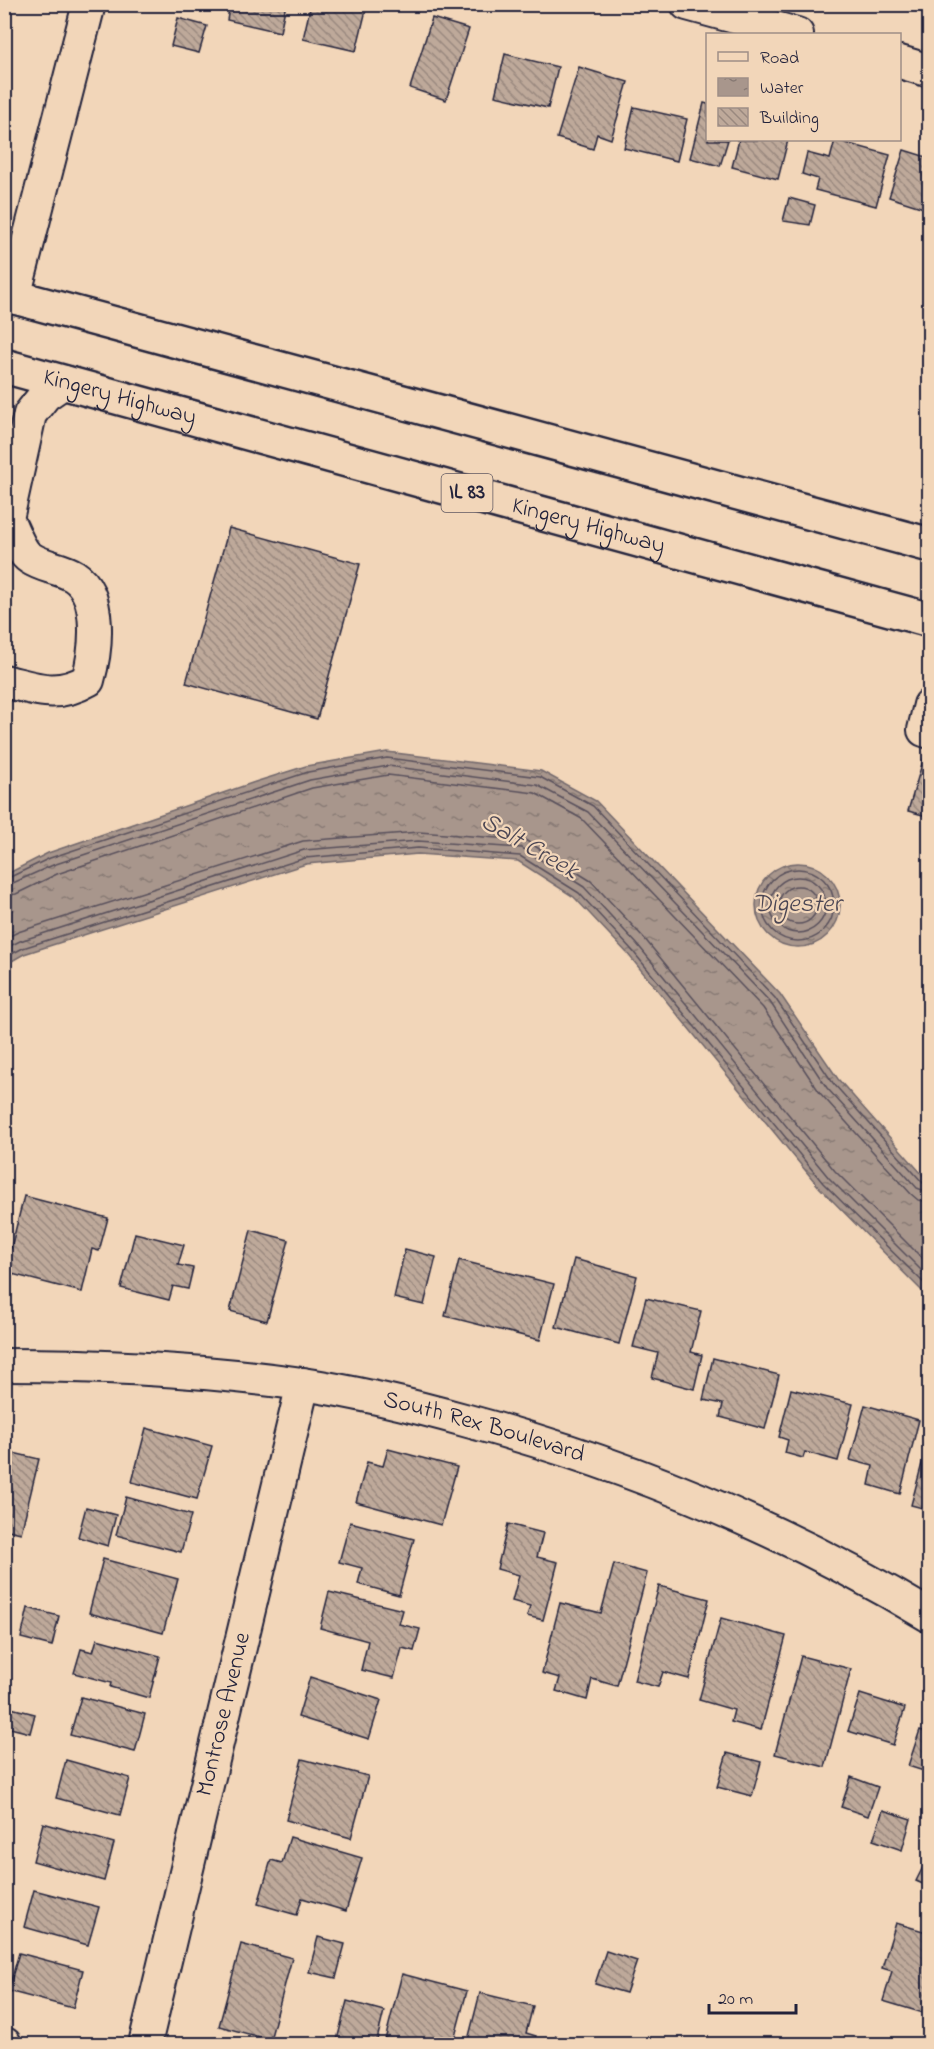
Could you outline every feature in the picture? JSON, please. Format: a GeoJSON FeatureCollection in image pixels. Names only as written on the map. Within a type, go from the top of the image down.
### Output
{"type":"FeatureCollection","features":[{"type":"Feature","properties":{"kind":"highway"},"geometry":{"type":"LineString","coordinates":[[9,295],[930,546]]}},
{"type":"Feature","properties":{"kind":"highway","name":"Kingery Highway"},"geometry":{"type":"LineString","coordinates":[[4,366],[930,620]]}},
{"type":"Feature","properties":{"kind":"street"},"geometry":{"type":"LineString","coordinates":[[9,295],[89,4]]}},
{"type":"Feature","properties":{"kind":"street"},"geometry":{"type":"LineString","coordinates":[[687,4],[793,33]]}},
{"type":"Feature","properties":{"kind":"street"},"geometry":{"type":"LineString","coordinates":[[901,62],[930,71]]}},
{"type":"Feature","properties":{"kind":"street"},"geometry":{"type":"LineString","coordinates":[[4,681],[43,690],[70,691],[88,680],[94,660],[95,633],[90,593],[74,576],[29,558],[6,518],[30,414],[45,395],[64,382]]}},
{"type":"Feature","properties":{"kind":"street"},"geometry":{"type":"LineString","coordinates":[[930,705],[924,730],[930,732]]}},
{"type":"Feature","properties":{"kind":"street","name":"South Rex Boulevard"},"geometry":{"type":"LineString","coordinates":[[4,1365],[97,1366],[198,1372],[303,1384],[424,1409],[533,1438],[600,1460],[750,1521],[830,1560],[930,1616]]}},
{"type":"Feature","properties":{"kind":"street","name":"Montrose Avenue"},"geometry":{"type":"LineString","coordinates":[[146,2044],[303,1384]]}},
{"type":"Feature","properties":{"kind":"water","name":"Salt Creek"},"geometry":{"type":"Polygon","coordinates":[[[387,752],[541,771],[596,801],[780,994],[838,1079],[929,1182],[929,1298],[819,1187],[627,953],[574,897],[518,861],[418,854],[306,864],[24,954],[5,965],[5,875],[48,853],[255,782],[306,766],[387,752]]]}},
{"type":"Feature","properties":{"kind":"water","name":"Digester"},"geometry":{"type":"Polygon","coordinates":[[[798,863],[814,866],[828,875],[837,889],[840,905],[837,921],[828,935],[814,944],[798,947],[782,944],[768,935],[759,921],[756,905],[759,889],[768,875],[782,866],[798,863]]]}},
{"type":"Feature","properties":{"kind":"building"},"geometry":{"type":"Polygon","coordinates":[[[230,4],[286,4],[280,32],[227,20],[230,4]]]}},
{"type":"Feature","properties":{"kind":"building"},"geometry":{"type":"Polygon","coordinates":[[[311,4],[344,4],[366,10],[356,51],[303,39],[311,4]]]}},
{"type":"Feature","properties":{"kind":"building"},"geometry":{"type":"Polygon","coordinates":[[[178,18],[207,26],[199,53],[171,46],[178,18]]]}},
{"type":"Feature","properties":{"kind":"building"},"geometry":{"type":"Polygon","coordinates":[[[432,18],[469,29],[446,100],[410,88],[432,18]]]}},
{"type":"Feature","properties":{"kind":"building"},"geometry":{"type":"Polygon","coordinates":[[[505,54],[558,67],[548,108],[495,96],[505,54]]]}},
{"type":"Feature","properties":{"kind":"building"},"geometry":{"type":"Polygon","coordinates":[[[579,67],[628,82],[611,139],[597,134],[593,149],[557,138],[579,67]]]}},
{"type":"Feature","properties":{"kind":"building"},"geometry":{"type":"Polygon","coordinates":[[[704,103],[706,104],[706,141],[728,141],[720,166],[690,158],[704,103]]]}},
{"type":"Feature","properties":{"kind":"building"},"geometry":{"type":"Polygon","coordinates":[[[634,107],[687,119],[677,161],[624,148],[634,107]]]}},
{"type":"Feature","properties":{"kind":"building"},"geometry":{"type":"Polygon","coordinates":[[[739,141],[788,141],[778,179],[732,167],[739,141]]]}},
{"type":"Feature","properties":{"kind":"building"},"geometry":{"type":"Polygon","coordinates":[[[835,141],[890,155],[876,206],[815,190],[818,179],[802,174],[807,153],[830,159],[835,141]]]}},
{"type":"Feature","properties":{"kind":"building"},"geometry":{"type":"Polygon","coordinates":[[[904,150],[930,158],[930,210],[889,197],[904,150]]]}},
{"type":"Feature","properties":{"kind":"building"},"geometry":{"type":"Polygon","coordinates":[[[789,198],[815,205],[810,225],[783,221],[789,198]]]}},
{"type":"Feature","properties":{"kind":"building"},"geometry":{"type":"Polygon","coordinates":[[[229,528],[360,564],[317,719],[186,683],[229,528]]]}},
{"type":"Feature","properties":{"kind":"building"},"geometry":{"type":"Polygon","coordinates":[[[927,747],[930,747],[930,817],[908,811],[927,747]]]}},
{"type":"Feature","properties":{"kind":"building"},"geometry":{"type":"Polygon","coordinates":[[[24,1196],[108,1218],[99,1251],[92,1249],[82,1292],[4,1272],[4,1246],[11,1248],[24,1196]]]}},
{"type":"Feature","properties":{"kind":"building"},"geometry":{"type":"Polygon","coordinates":[[[251,1230],[289,1240],[267,1321],[230,1311],[251,1230]]]}},
{"type":"Feature","properties":{"kind":"building"},"geometry":{"type":"Polygon","coordinates":[[[135,1233],[184,1245],[178,1265],[193,1268],[188,1289],[173,1286],[169,1300],[121,1288],[135,1233]]]}},
{"type":"Feature","properties":{"kind":"building"},"geometry":{"type":"Polygon","coordinates":[[[405,1249],[436,1257],[424,1305],[394,1298],[405,1249]]]}},
{"type":"Feature","properties":{"kind":"building"},"geometry":{"type":"Polygon","coordinates":[[[574,1259],[637,1276],[619,1344],[556,1327],[574,1259]]]}},
{"type":"Feature","properties":{"kind":"building"},"geometry":{"type":"Polygon","coordinates":[[[459,1260],[554,1284],[540,1340],[445,1316],[459,1260]]]}},
{"type":"Feature","properties":{"kind":"building"},"geometry":{"type":"Polygon","coordinates":[[[646,1298],[701,1311],[691,1352],[702,1355],[694,1389],[652,1378],[658,1353],[633,1347],[646,1298]]]}},
{"type":"Feature","properties":{"kind":"building"},"geometry":{"type":"Polygon","coordinates":[[[713,1358],[779,1375],[765,1429],[720,1417],[723,1404],[703,1400],[713,1358]]]}},
{"type":"Feature","properties":{"kind":"building"},"geometry":{"type":"Polygon","coordinates":[[[791,1389],[853,1404],[838,1461],[805,1452],[803,1458],[785,1453],[788,1440],[779,1437],[791,1389]]]}},
{"type":"Feature","properties":{"kind":"building"},"geometry":{"type":"Polygon","coordinates":[[[865,1405],[919,1420],[900,1494],[869,1485],[873,1466],[850,1460],[865,1405]]]}},
{"type":"Feature","properties":{"kind":"building"},"geometry":{"type":"Polygon","coordinates":[[[146,1428],[212,1446],[197,1499],[132,1482],[146,1428]]]}},
{"type":"Feature","properties":{"kind":"building"},"geometry":{"type":"Polygon","coordinates":[[[930,1437],[930,1510],[911,1505],[930,1437]]]}},
{"type":"Feature","properties":{"kind":"building"},"geometry":{"type":"Polygon","coordinates":[[[388,1449],[457,1467],[441,1525],[356,1502],[367,1462],[383,1466],[388,1449]]]}},
{"type":"Feature","properties":{"kind":"building"},"geometry":{"type":"Polygon","coordinates":[[[9,1452],[39,1459],[21,1533],[4,1529],[4,1469],[9,1452]]]}},
{"type":"Feature","properties":{"kind":"building"},"geometry":{"type":"Polygon","coordinates":[[[126,1497],[191,1515],[181,1552],[116,1535],[126,1497]]]}},
{"type":"Feature","properties":{"kind":"building"},"geometry":{"type":"Polygon","coordinates":[[[86,1507],[116,1515],[108,1546],[78,1537],[86,1507]]]}},
{"type":"Feature","properties":{"kind":"building"},"geometry":{"type":"Polygon","coordinates":[[[350,1522],[414,1539],[399,1595],[358,1584],[362,1568],[339,1562],[350,1522]]]}},
{"type":"Feature","properties":{"kind":"building"},"geometry":{"type":"Polygon","coordinates":[[[508,1524],[543,1533],[537,1557],[558,1562],[543,1620],[527,1616],[530,1606],[512,1601],[519,1575],[497,1569],[508,1524]]]}},
{"type":"Feature","properties":{"kind":"building"},"geometry":{"type":"Polygon","coordinates":[[[103,1559],[178,1579],[163,1633],[89,1613],[103,1559]]]}},
{"type":"Feature","properties":{"kind":"building"},"geometry":{"type":"Polygon","coordinates":[[[614,1564],[647,1573],[617,1686],[592,1679],[587,1700],[556,1691],[560,1678],[542,1673],[560,1603],[601,1613],[614,1564]]]}},
{"type":"Feature","properties":{"kind":"building"},"geometry":{"type":"Polygon","coordinates":[[[659,1586],[709,1599],[689,1679],[663,1672],[658,1687],[634,1681],[659,1586]]]}},
{"type":"Feature","properties":{"kind":"building"},"geometry":{"type":"Polygon","coordinates":[[[329,1592],[403,1610],[399,1624],[420,1629],[414,1651],[402,1648],[394,1678],[361,1670],[368,1641],[320,1628],[329,1592]]]}},
{"type":"Feature","properties":{"kind":"building"},"geometry":{"type":"Polygon","coordinates":[[[28,1608],[59,1616],[52,1646],[21,1638],[28,1608]]]}},
{"type":"Feature","properties":{"kind":"building"},"geometry":{"type":"Polygon","coordinates":[[[721,1618],[786,1636],[761,1730],[731,1722],[734,1710],[699,1700],[721,1618]]]}},
{"type":"Feature","properties":{"kind":"building"},"geometry":{"type":"Polygon","coordinates":[[[97,1639],[160,1656],[149,1698],[110,1687],[111,1683],[74,1673],[81,1649],[93,1652],[97,1639]]]}},
{"type":"Feature","properties":{"kind":"building"},"geometry":{"type":"Polygon","coordinates":[[[801,1656],[851,1669],[825,1767],[775,1754],[801,1656]]]}},
{"type":"Feature","properties":{"kind":"building"},"geometry":{"type":"Polygon","coordinates":[[[310,1677],[381,1700],[369,1739],[298,1717],[310,1677]]]}},
{"type":"Feature","properties":{"kind":"building"},"geometry":{"type":"Polygon","coordinates":[[[860,1694],[905,1708],[893,1745],[848,1731],[860,1694]]]}},
{"type":"Feature","properties":{"kind":"building"},"geometry":{"type":"Polygon","coordinates":[[[81,1697],[145,1714],[135,1752],[70,1735],[81,1697]]]}},
{"type":"Feature","properties":{"kind":"building"},"geometry":{"type":"Polygon","coordinates":[[[11,1708],[35,1714],[30,1733],[6,1727],[11,1708]]]}},
{"type":"Feature","properties":{"kind":"building"},"geometry":{"type":"Polygon","coordinates":[[[920,1730],[930,1733],[930,1773],[908,1766],[920,1730]]]}},
{"type":"Feature","properties":{"kind":"building"},"geometry":{"type":"Polygon","coordinates":[[[727,1753],[761,1762],[752,1796],[717,1787],[727,1753]]]}},
{"type":"Feature","properties":{"kind":"building"},"geometry":{"type":"Polygon","coordinates":[[[302,1759],[368,1776],[351,1838],[286,1820],[302,1759]]]}},
{"type":"Feature","properties":{"kind":"building"},"geometry":{"type":"Polygon","coordinates":[[[66,1760],[130,1778],[120,1815],[56,1798],[66,1760]]]}},
{"type":"Feature","properties":{"kind":"building"},"geometry":{"type":"Polygon","coordinates":[[[851,1777],[878,1787],[868,1816],[841,1807],[851,1777]]]}},
{"type":"Feature","properties":{"kind":"building"},"geometry":{"type":"Polygon","coordinates":[[[883,1810],[911,1819],[902,1850],[873,1840],[883,1810]]]}},
{"type":"Feature","properties":{"kind":"building"},"geometry":{"type":"Polygon","coordinates":[[[43,1823],[114,1843],[104,1881],[33,1861],[43,1823]]]}},
{"type":"Feature","properties":{"kind":"building"},"geometry":{"type":"Polygon","coordinates":[[[290,1837],[362,1858],[346,1911],[302,1898],[297,1915],[258,1904],[271,1860],[282,1863],[290,1837]]]}},
{"type":"Feature","properties":{"kind":"building"},"geometry":{"type":"Polygon","coordinates":[[[930,1853],[930,1887],[916,1881],[930,1853]]]}},
{"type":"Feature","properties":{"kind":"building"},"geometry":{"type":"Polygon","coordinates":[[[34,1890],[99,1907],[88,1945],[24,1927],[34,1890]]]}},
{"type":"Feature","properties":{"kind":"building"},"geometry":{"type":"Polygon","coordinates":[[[896,1923],[930,1933],[930,2015],[883,2001],[892,1971],[882,1968],[896,1923]]]}},
{"type":"Feature","properties":{"kind":"building"},"geometry":{"type":"Polygon","coordinates":[[[318,1937],[345,1944],[336,1978],[309,1972],[318,1937]]]}},
{"type":"Feature","properties":{"kind":"building"},"geometry":{"type":"Polygon","coordinates":[[[241,1944],[292,1958],[270,2040],[219,2026],[241,1944]]]}},
{"type":"Feature","properties":{"kind":"building"},"geometry":{"type":"Polygon","coordinates":[[[606,1951],[637,1961],[626,1993],[595,1984],[606,1951]]]}},
{"type":"Feature","properties":{"kind":"building"},"geometry":{"type":"Polygon","coordinates":[[[19,1953],[83,1970],[73,2008],[8,1991],[19,1953]]]}},
{"type":"Feature","properties":{"kind":"building"},"geometry":{"type":"Polygon","coordinates":[[[402,1974],[467,1991],[453,2044],[384,2044],[402,1974]]]}},
{"type":"Feature","properties":{"kind":"building"},"geometry":{"type":"Polygon","coordinates":[[[480,1993],[533,2006],[526,2033],[536,2036],[533,2044],[467,2044],[480,1993]]]}},
{"type":"Feature","properties":{"kind":"building"},"geometry":{"type":"Polygon","coordinates":[[[347,2001],[384,2011],[376,2044],[336,2044],[347,2001]]]}},
{"type":"Feature","properties":{"kind":"building"},"geometry":{"type":"Polygon","coordinates":[[[556,2036],[578,2043],[578,2044],[553,2044],[556,2036]]]}}]}
